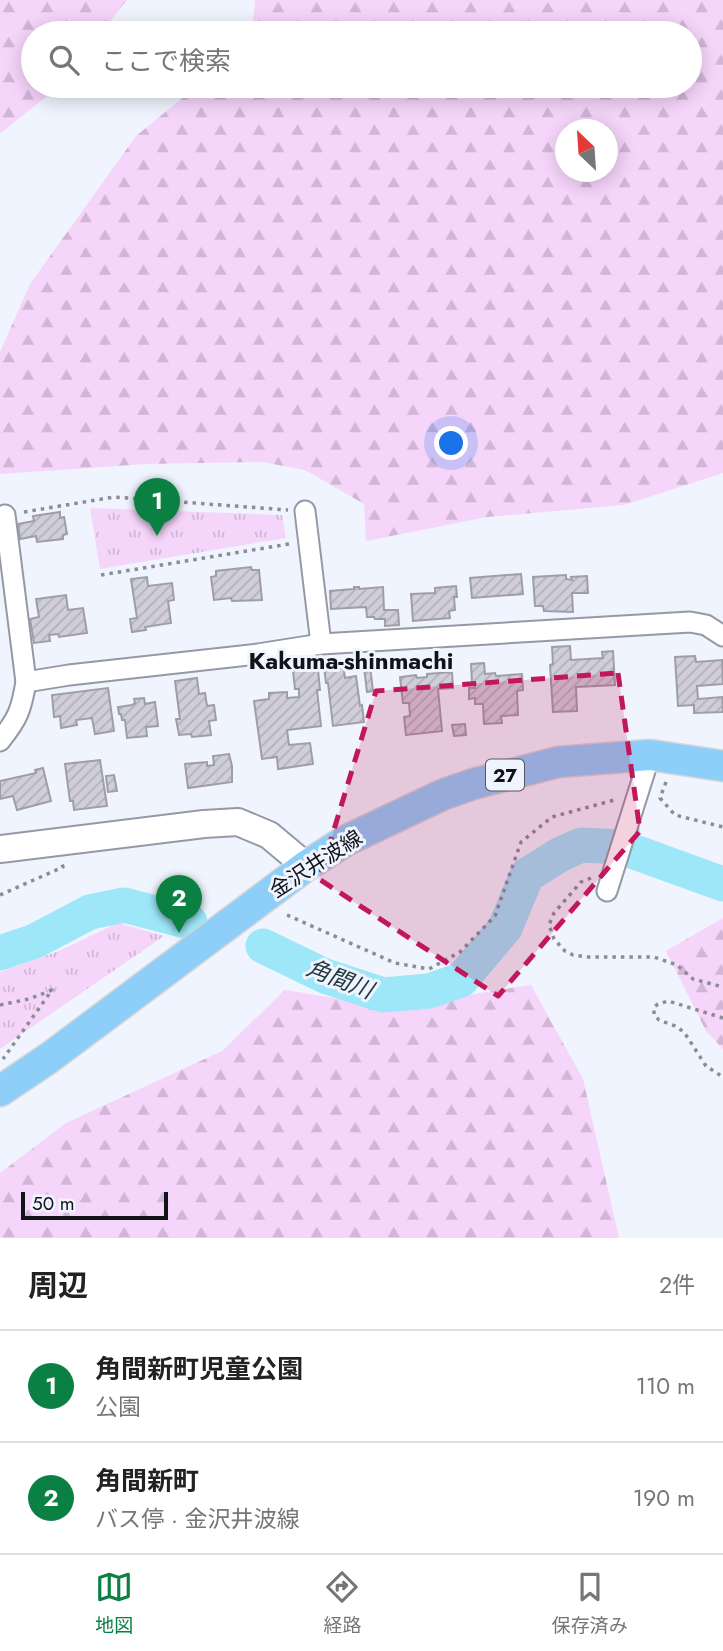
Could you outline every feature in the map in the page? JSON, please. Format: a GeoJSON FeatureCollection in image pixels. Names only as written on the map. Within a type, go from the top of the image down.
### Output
{"type":"FeatureCollection","features":[{"type":"Feature","properties":{"kind":"main road","name":"金沢井波線"},"geometry":{"type":"LineString","coordinates":[[0,1091],[162,976],[306,866],[345,841],[442,795],[558,762],[650,755],[723,766]]}},
{"type":"Feature","properties":{"kind":"street"},"geometry":{"type":"LineString","coordinates":[[305,511],[321,645]]}},
{"type":"Feature","properties":{"kind":"street"},"geometry":{"type":"LineString","coordinates":[[0,741],[15,721],[22,705],[26,682],[5,515]]}},
{"type":"Feature","properties":{"kind":"street"},"geometry":{"type":"LineString","coordinates":[[26,682],[321,645],[690,622],[706,625],[723,636]]}},
{"type":"Feature","properties":{"kind":"street"},"geometry":{"type":"LineString","coordinates":[[608,886],[650,755]]}},
{"type":"Feature","properties":{"kind":"street"},"geometry":{"type":"LineString","coordinates":[[0,849],[238,822],[269,835],[306,866]]}},
{"type":"Feature","properties":{"kind":"path"},"geometry":{"type":"LineString","coordinates":[[5,515],[114,497],[305,511]]}},
{"type":"Feature","properties":{"kind":"path"},"geometry":{"type":"LineString","coordinates":[[101,575],[309,540]]}},
{"type":"Feature","properties":{"kind":"path"},"geometry":{"type":"LineString","coordinates":[[667,779],[660,798],[675,815],[723,827]]}},
{"type":"Feature","properties":{"kind":"path"},"geometry":{"type":"LineString","coordinates":[[287,915],[395,962],[429,969],[460,951],[495,916],[521,842],[552,817],[618,799]]}},
{"type":"Feature","properties":{"kind":"path"},"geometry":{"type":"LineString","coordinates":[[0,895],[63,867],[59,842]]}},
{"type":"Feature","properties":{"kind":"path"},"geometry":{"type":"LineString","coordinates":[[608,886],[589,878],[580,882],[554,913],[549,925],[554,939],[565,951],[587,957],[654,957],[677,965],[693,979],[723,987]]}},
{"type":"Feature","properties":{"kind":"path"},"geometry":{"type":"LineString","coordinates":[[0,1005],[29,999],[52,990],[3,1059]]}},
{"type":"Feature","properties":{"kind":"path"},"geometry":{"type":"LineString","coordinates":[[723,1018],[668,1001],[654,1007],[654,1015],[684,1032],[706,1066],[723,1077]]}},
{"type":"Feature","properties":{"kind":"highlighted area"},"geometry":{"type":"Polygon","coordinates":[[[618,673],[640,831],[498,996],[319,879],[376,691],[618,673]]]}},
{"type":"Feature","properties":{"kind":"green space"},"geometry":{"type":"Polygon","coordinates":[[[0,0],[127,0],[110,21],[21,21],[21,98],[44,98],[0,134],[0,0]]]}},
{"type":"Feature","properties":{"kind":"green space"},"geometry":{"type":"Polygon","coordinates":[[[255,0],[723,0],[723,473],[624,505],[487,517],[366,541],[364,504],[305,470],[262,462],[146,464],[0,474],[0,352],[30,284],[136,136],[182,98],[702,98],[702,21],[253,21],[255,0]]]}},
{"type":"Feature","properties":{"kind":"green space"},"geometry":{"type":"Polygon","coordinates":[[[90,508],[282,515],[286,538],[100,569],[90,508]]]}},
{"type":"Feature","properties":{"kind":"green space"},"geometry":{"type":"Polygon","coordinates":[[[723,918],[723,1049],[706,1031],[666,951],[723,918]]]}},
{"type":"Feature","properties":{"kind":"green space"},"geometry":{"type":"Polygon","coordinates":[[[118,923],[164,936],[0,1049],[0,972],[59,951],[118,923]]]}},
{"type":"Feature","properties":{"kind":"green space"},"geometry":{"type":"Polygon","coordinates":[[[531,985],[583,1079],[619,1238],[0,1238],[0,1173],[66,1123],[222,1051],[285,990],[390,1007],[531,985]]]}},
{"type":"Feature","properties":{"kind":"building"},"geometry":{"type":"Polygon","coordinates":[[[60,512],[60,518],[64,517],[67,534],[63,535],[63,539],[37,542],[36,536],[20,539],[18,524],[34,521],[33,516],[60,512]]]}},
{"type":"Feature","properties":{"kind":"building"},"geometry":{"type":"Polygon","coordinates":[[[251,567],[252,570],[259,570],[262,600],[214,600],[211,577],[216,576],[216,571],[251,567]]]}},
{"type":"Feature","properties":{"kind":"building"},"geometry":{"type":"Polygon","coordinates":[[[521,574],[523,594],[472,598],[470,578],[521,574]]]}},
{"type":"Feature","properties":{"kind":"building"},"geometry":{"type":"Polygon","coordinates":[[[566,575],[566,579],[572,580],[571,577],[587,576],[588,593],[572,593],[573,612],[544,611],[543,606],[535,606],[533,577],[566,575]]]}},
{"type":"Feature","properties":{"kind":"building"},"geometry":{"type":"Polygon","coordinates":[[[147,577],[148,586],[172,583],[174,600],[168,601],[171,623],[132,632],[130,619],[137,618],[131,579],[147,577]]]}},
{"type":"Feature","properties":{"kind":"building"},"geometry":{"type":"Polygon","coordinates":[[[456,586],[455,610],[449,611],[450,618],[413,621],[411,594],[435,593],[435,588],[456,586]]]}},
{"type":"Feature","properties":{"kind":"building"},"geometry":{"type":"Polygon","coordinates":[[[354,587],[383,587],[384,610],[398,610],[399,625],[385,626],[385,619],[367,617],[366,607],[331,609],[330,591],[354,587]]]}},
{"type":"Feature","properties":{"kind":"building"},"geometry":{"type":"Polygon","coordinates":[[[66,595],[68,610],[83,608],[87,633],[59,637],[58,634],[49,635],[50,641],[34,643],[30,619],[39,617],[36,599],[66,595]]]}},
{"type":"Feature","properties":{"kind":"building"},"geometry":{"type":"Polygon","coordinates":[[[570,646],[571,660],[603,658],[602,652],[613,651],[615,685],[576,687],[577,711],[553,712],[550,665],[553,664],[552,647],[570,646]]]}},
{"type":"Feature","properties":{"kind":"building"},"geometry":{"type":"Polygon","coordinates":[[[695,656],[696,662],[722,660],[723,684],[697,686],[698,699],[722,697],[723,712],[694,713],[694,705],[678,706],[675,657],[695,656]]]}},
{"type":"Feature","properties":{"kind":"building"},"geometry":{"type":"Polygon","coordinates":[[[317,659],[321,726],[287,730],[289,745],[310,743],[313,764],[278,769],[277,757],[262,759],[254,701],[269,699],[269,693],[287,692],[287,698],[299,697],[299,689],[295,689],[292,662],[317,659]]]}},
{"type":"Feature","properties":{"kind":"building"},"geometry":{"type":"Polygon","coordinates":[[[484,663],[485,674],[522,674],[523,690],[517,691],[518,715],[501,716],[502,723],[484,724],[483,704],[475,704],[475,698],[469,699],[469,688],[475,688],[472,683],[471,664],[484,663]]]}},
{"type":"Feature","properties":{"kind":"building"},"geometry":{"type":"Polygon","coordinates":[[[343,664],[345,678],[356,676],[364,722],[333,726],[324,666],[343,664]]]}},
{"type":"Feature","properties":{"kind":"building"},"geometry":{"type":"Polygon","coordinates":[[[370,666],[373,691],[367,692],[364,667],[370,666]]]}},
{"type":"Feature","properties":{"kind":"building"},"geometry":{"type":"Polygon","coordinates":[[[452,672],[453,688],[438,689],[442,731],[406,735],[404,717],[410,716],[409,703],[403,703],[400,677],[416,675],[417,678],[427,677],[427,674],[452,672]]]}},
{"type":"Feature","properties":{"kind":"building"},"geometry":{"type":"Polygon","coordinates":[[[197,678],[199,694],[205,693],[207,706],[214,705],[216,720],[209,721],[211,735],[179,735],[176,719],[180,719],[175,681],[197,678]]]}},
{"type":"Feature","properties":{"kind":"building"},"geometry":{"type":"Polygon","coordinates":[[[108,688],[114,731],[95,734],[92,718],[76,720],[77,725],[61,728],[60,716],[54,717],[52,695],[108,688]]]}},
{"type":"Feature","properties":{"kind":"building"},"geometry":{"type":"Polygon","coordinates":[[[144,698],[145,704],[155,702],[158,726],[146,727],[147,736],[127,738],[125,720],[122,720],[118,707],[132,705],[135,703],[134,699],[144,698]]]}},
{"type":"Feature","properties":{"kind":"building"},"geometry":{"type":"Polygon","coordinates":[[[465,724],[466,735],[454,736],[452,725],[465,724]]]}},
{"type":"Feature","properties":{"kind":"building"},"geometry":{"type":"Polygon","coordinates":[[[229,754],[232,782],[188,788],[185,764],[207,762],[207,766],[214,765],[213,756],[229,754]]]}},
{"type":"Feature","properties":{"kind":"building"},"geometry":{"type":"Polygon","coordinates":[[[100,760],[107,806],[74,810],[73,801],[70,801],[65,764],[100,760]]]}},
{"type":"Feature","properties":{"kind":"building"},"geometry":{"type":"Polygon","coordinates":[[[43,768],[51,801],[17,810],[13,796],[0,799],[0,781],[36,773],[35,770],[43,768]]]}},
{"type":"Feature","properties":{"kind":"building"},"geometry":{"type":"Polygon","coordinates":[[[114,775],[117,791],[108,792],[106,776],[114,775]]]}},
{"type":"Feature","properties":{"kind":"waterway","name":"角間川"},"geometry":{"type":"LineString","coordinates":[[263,946],[325,976],[383,995],[429,991],[461,980],[505,928],[527,875],[581,845],[621,847],[723,884]]}},
{"type":"Feature","properties":{"kind":"waterway","name":"角間川"},"geometry":{"type":"LineString","coordinates":[[0,953],[35,941],[90,912],[124,905],[190,922]]}},
{"type":"Feature","properties":{"kind":"place","name":"角間新町児童公園"},"geometry":{"type":"Point","coordinates":[157,536]}},
{"type":"Feature","properties":{"kind":"place","name":"角間新町"},"geometry":{"type":"Point","coordinates":[179,933]}},
{"type":"Feature","properties":{"kind":"district","name":"Kakuma-shinmachi"},"geometry":{"type":"Point","coordinates":[351,660]}}]}
